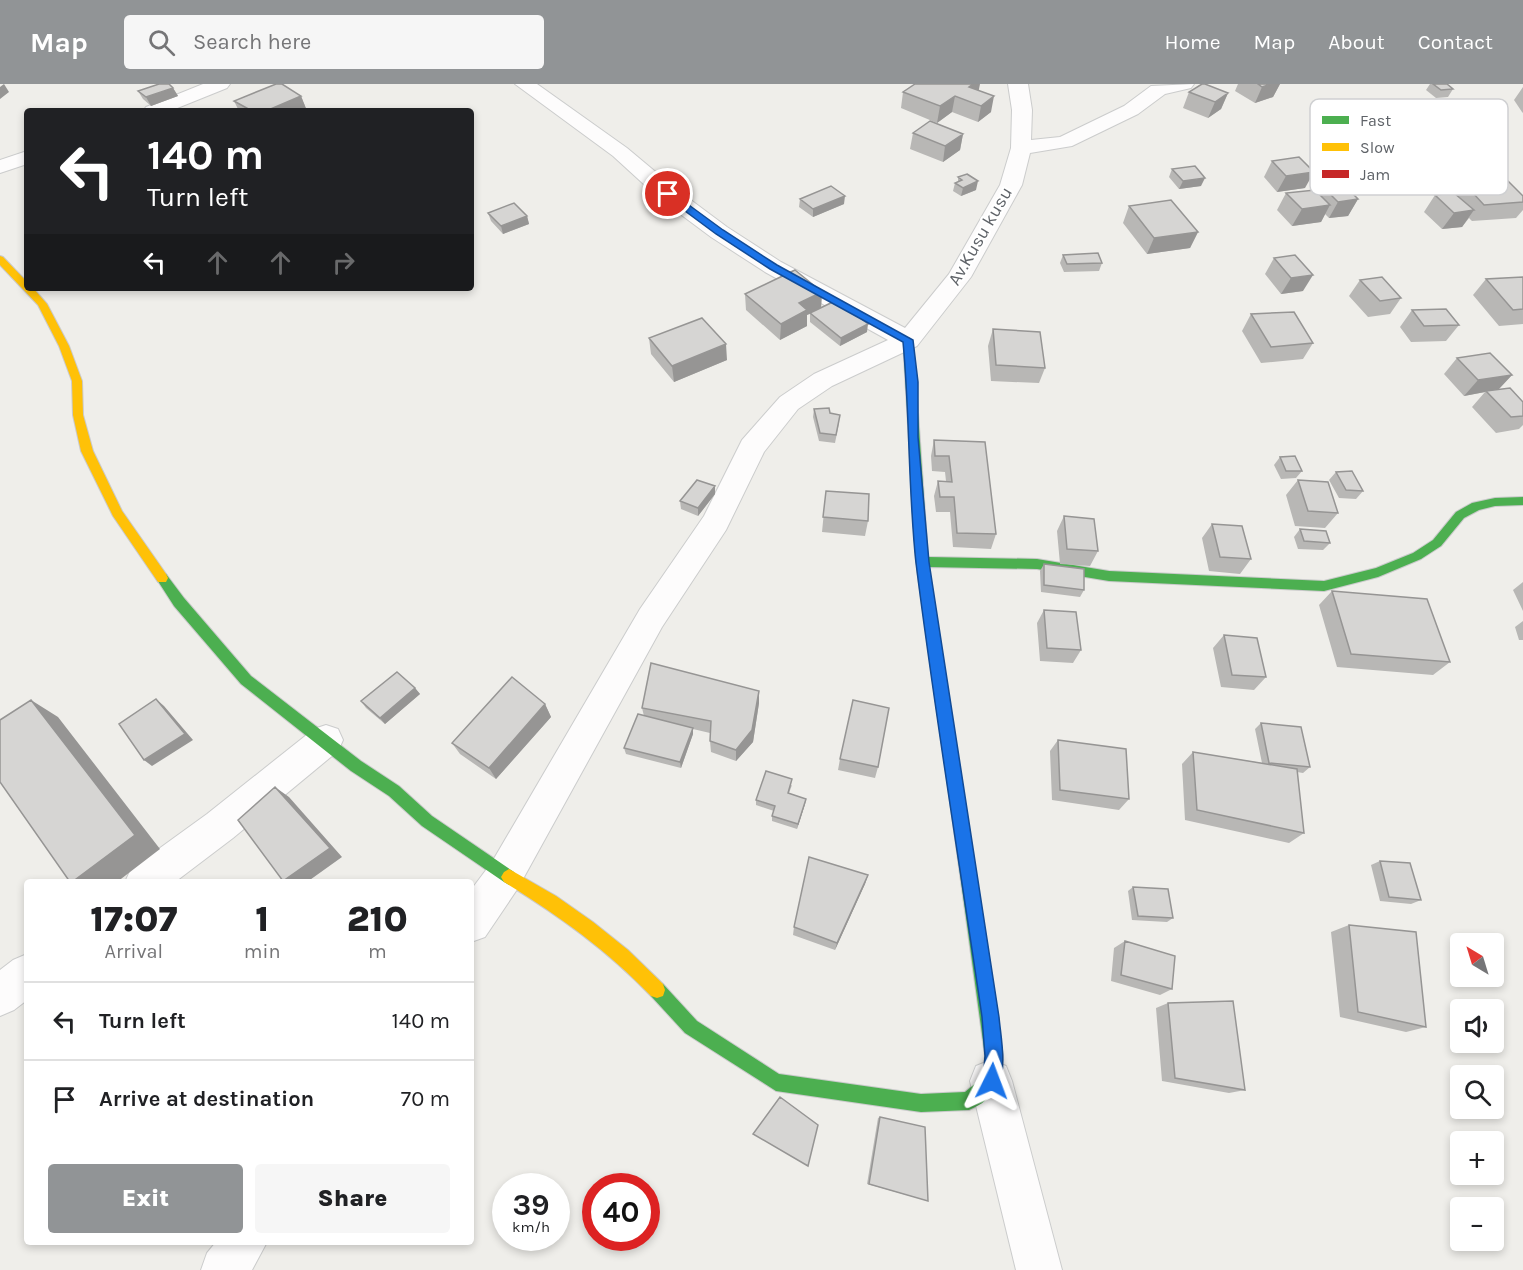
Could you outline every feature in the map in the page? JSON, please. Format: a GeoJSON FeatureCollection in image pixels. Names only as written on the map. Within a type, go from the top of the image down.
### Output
{"type":"FeatureCollection","features":[{"type":"Feature","properties":{"kind":"street"},"geometry":{"type":"LineString","coordinates":[[160,108],[220,84]]}},
{"type":"Feature","properties":{"kind":"street"},"geometry":{"type":"LineString","coordinates":[[525,84],[620,152],[668,194],[719,232],[773,267],[908,340]]}},
{"type":"Feature","properties":{"kind":"street","name":"Av.Kusu kusu"},"geometry":{"type":"LineString","coordinates":[[908,340],[959,277],[990,226],[1011,185],[1021,148],[1022,110],[1018,84]]}},
{"type":"Feature","properties":{"kind":"street"},"geometry":{"type":"LineString","coordinates":[[1021,148],[1065,142],[1131,110],[1158,90],[1184,84]]}},
{"type":"Feature","properties":{"kind":"street"},"geometry":{"type":"LineString","coordinates":[[0,166],[24,158]]}},
{"type":"Feature","properties":{"kind":"street"},"geometry":{"type":"LineString","coordinates":[[0,259],[24,285]]}},
{"type":"Feature","properties":{"kind":"street"},"geometry":{"type":"LineString","coordinates":[[30,291],[42,304],[64,346],[77,381],[78,415],[87,451],[117,513],[179,602],[246,680],[326,740],[356,766],[394,791],[427,820],[506,875],[569,912],[629,958],[691,1027],[776,1082],[921,1103],[969,1101],[992,1081]]}},
{"type":"Feature","properties":{"kind":"street"},"geometry":{"type":"LineString","coordinates":[[908,340],[922,562],[990,1017],[994,1056],[992,1081],[1039,1270]]}},
{"type":"Feature","properties":{"kind":"street"},"geometry":{"type":"LineString","coordinates":[[474,919],[506,875],[651,618],[716,522],[752,447],[789,403],[823,380],[908,340]]}},
{"type":"Feature","properties":{"kind":"street"},"geometry":{"type":"LineString","coordinates":[[922,562],[1036,564],[1109,576],[1324,586],[1355,579],[1431,548],[1442,538],[1453,521],[1464,512],[1480,505],[1523,501]]}},
{"type":"Feature","properties":{"kind":"street"},"geometry":{"type":"LineString","coordinates":[[148,879],[220,826],[326,740]]}},
{"type":"Feature","properties":{"kind":"street"},"geometry":{"type":"LineString","coordinates":[[0,996],[24,976]]}},
{"type":"Feature","properties":{"kind":"street"},"geometry":{"type":"LineString","coordinates":[[224,1270],[242,1245]]}},
{"type":"Feature","properties":{"kind":"building"},"geometry":{"type":"Polygon","coordinates":[[[159,84],[169,84],[173,88],[146,97],[138,91],[159,84]]]}},
{"type":"Feature","properties":{"kind":"building"},"geometry":{"type":"Polygon","coordinates":[[[276,84],[282,84],[301,96],[273,108],[247,108],[234,101],[276,84]]]}},
{"type":"Feature","properties":{"kind":"building"},"geometry":{"type":"Polygon","coordinates":[[[915,84],[973,84],[969,87],[994,96],[981,106],[955,96],[940,106],[903,92],[915,84]]]}},
{"type":"Feature","properties":{"kind":"building"},"geometry":{"type":"Polygon","coordinates":[[[1202,84],[1228,93],[1215,102],[1189,92],[1202,84]]]}},
{"type":"Feature","properties":{"kind":"building"},"geometry":{"type":"Polygon","coordinates":[[[1433,84],[1447,84],[1453,89],[1441,90],[1433,84]]]}},
{"type":"Feature","properties":{"kind":"building"},"geometry":{"type":"Polygon","coordinates":[[[930,121],[963,134],[945,146],[913,133],[930,121]]]}},
{"type":"Feature","properties":{"kind":"building"},"geometry":{"type":"Polygon","coordinates":[[[1299,157],[1310,168],[1310,173],[1286,176],[1272,161],[1299,157]]]}},
{"type":"Feature","properties":{"kind":"building"},"geometry":{"type":"Polygon","coordinates":[[[1195,166],[1205,178],[1183,181],[1172,169],[1195,166]]]}},
{"type":"Feature","properties":{"kind":"building"},"geometry":{"type":"Polygon","coordinates":[[[967,174],[978,181],[963,188],[955,183],[962,180],[958,177],[967,174]]]}},
{"type":"Feature","properties":{"kind":"building"},"geometry":{"type":"Polygon","coordinates":[[[1508,181],[1523,196],[1523,202],[1484,205],[1475,195],[1508,195],[1508,181]]]}},
{"type":"Feature","properties":{"kind":"building"},"geometry":{"type":"Polygon","coordinates":[[[831,186],[845,196],[813,209],[800,199],[831,186]]]}},
{"type":"Feature","properties":{"kind":"building"},"geometry":{"type":"Polygon","coordinates":[[[1310,191],[1310,195],[1320,195],[1330,205],[1302,209],[1286,193],[1310,191]]]}},
{"type":"Feature","properties":{"kind":"building"},"geometry":{"type":"Polygon","coordinates":[[[1331,195],[1354,195],[1358,199],[1338,202],[1331,195]]]}},
{"type":"Feature","properties":{"kind":"building"},"geometry":{"type":"Polygon","coordinates":[[[1435,195],[1456,195],[1474,210],[1454,213],[1435,195]]]}},
{"type":"Feature","properties":{"kind":"building"},"geometry":{"type":"Polygon","coordinates":[[[1171,200],[1198,232],[1154,238],[1129,206],[1171,200]]]}},
{"type":"Feature","properties":{"kind":"building"},"geometry":{"type":"Polygon","coordinates":[[[514,203],[527,216],[501,226],[488,213],[514,203]]]}},
{"type":"Feature","properties":{"kind":"building"},"geometry":{"type":"Polygon","coordinates":[[[1098,253],[1102,263],[1067,264],[1063,255],[1098,253]]]}},
{"type":"Feature","properties":{"kind":"building"},"geometry":{"type":"Polygon","coordinates":[[[1295,255],[1313,275],[1291,278],[1274,258],[1295,255]]]}},
{"type":"Feature","properties":{"kind":"building"},"geometry":{"type":"Polygon","coordinates":[[[795,270],[822,292],[799,303],[807,310],[781,324],[745,294],[795,270]]]}},
{"type":"Feature","properties":{"kind":"building"},"geometry":{"type":"Polygon","coordinates":[[[1382,277],[1401,298],[1380,301],[1360,280],[1382,277]]]}},
{"type":"Feature","properties":{"kind":"building"},"geometry":{"type":"Polygon","coordinates":[[[1523,277],[1523,309],[1513,310],[1486,279],[1523,277]]]}},
{"type":"Feature","properties":{"kind":"building"},"geometry":{"type":"Polygon","coordinates":[[[837,300],[868,324],[841,338],[810,313],[837,300]]]}},
{"type":"Feature","properties":{"kind":"building"},"geometry":{"type":"Polygon","coordinates":[[[1446,309],[1459,325],[1424,326],[1412,310],[1446,309]]]}},
{"type":"Feature","properties":{"kind":"building"},"geometry":{"type":"Polygon","coordinates":[[[1294,312],[1313,343],[1271,347],[1251,314],[1294,312]]]}},
{"type":"Feature","properties":{"kind":"building"},"geometry":{"type":"Polygon","coordinates":[[[702,318],[726,344],[672,366],[649,338],[702,318]]]}},
{"type":"Feature","properties":{"kind":"building"},"geometry":{"type":"Polygon","coordinates":[[[993,329],[1040,332],[1045,368],[996,365],[993,329]]]}},
{"type":"Feature","properties":{"kind":"building"},"geometry":{"type":"Polygon","coordinates":[[[1490,353],[1512,375],[1478,380],[1457,358],[1490,353]]]}},
{"type":"Feature","properties":{"kind":"building"},"geometry":{"type":"Polygon","coordinates":[[[1510,388],[1523,402],[1523,416],[1511,417],[1486,391],[1510,388]]]}},
{"type":"Feature","properties":{"kind":"building"},"geometry":{"type":"Polygon","coordinates":[[[829,408],[830,413],[840,415],[836,435],[820,433],[814,409],[829,408]]]}},
{"type":"Feature","properties":{"kind":"building"},"geometry":{"type":"Polygon","coordinates":[[[934,440],[985,442],[996,534],[957,533],[954,497],[940,497],[938,481],[952,482],[949,456],[935,456],[934,440]]]}},
{"type":"Feature","properties":{"kind":"building"},"geometry":{"type":"Polygon","coordinates":[[[1295,456],[1302,471],[1286,471],[1280,457],[1295,456]]]}},
{"type":"Feature","properties":{"kind":"building"},"geometry":{"type":"Polygon","coordinates":[[[1352,471],[1363,491],[1346,490],[1336,472],[1352,471]]]}},
{"type":"Feature","properties":{"kind":"building"},"geometry":{"type":"Polygon","coordinates":[[[697,480],[715,486],[698,508],[680,501],[697,480]]]}},
{"type":"Feature","properties":{"kind":"building"},"geometry":{"type":"Polygon","coordinates":[[[1298,480],[1328,482],[1338,513],[1308,511],[1298,480]]]}},
{"type":"Feature","properties":{"kind":"building"},"geometry":{"type":"Polygon","coordinates":[[[826,491],[869,494],[868,521],[823,517],[826,491]]]}},
{"type":"Feature","properties":{"kind":"building"},"geometry":{"type":"Polygon","coordinates":[[[1064,516],[1094,519],[1098,551],[1067,549],[1064,516]]]}},
{"type":"Feature","properties":{"kind":"building"},"geometry":{"type":"Polygon","coordinates":[[[1212,524],[1242,526],[1251,559],[1220,557],[1212,524]]]}},
{"type":"Feature","properties":{"kind":"building"},"geometry":{"type":"Polygon","coordinates":[[[1300,529],[1326,531],[1330,543],[1304,541],[1300,529]]]}},
{"type":"Feature","properties":{"kind":"building"},"geometry":{"type":"Polygon","coordinates":[[[1044,564],[1084,569],[1084,590],[1044,585],[1044,564]]]}},
{"type":"Feature","properties":{"kind":"building"},"geometry":{"type":"Polygon","coordinates":[[[1332,591],[1427,599],[1450,662],[1351,654],[1332,591]]]}},
{"type":"Feature","properties":{"kind":"building"},"geometry":{"type":"Polygon","coordinates":[[[1044,610],[1076,612],[1081,650],[1047,648],[1044,610]]]}},
{"type":"Feature","properties":{"kind":"building"},"geometry":{"type":"Polygon","coordinates":[[[1224,635],[1257,638],[1266,677],[1232,675],[1224,635]]]}},
{"type":"Feature","properties":{"kind":"building"},"geometry":{"type":"Polygon","coordinates":[[[651,663],[759,691],[752,730],[736,750],[710,741],[711,721],[642,708],[651,663]]]}},
{"type":"Feature","properties":{"kind":"building"},"geometry":{"type":"Polygon","coordinates":[[[397,672],[415,688],[380,718],[361,701],[397,672]]]}},
{"type":"Feature","properties":{"kind":"building"},"geometry":{"type":"Polygon","coordinates":[[[512,677],[545,704],[489,768],[452,743],[512,677]]]}},
{"type":"Feature","properties":{"kind":"building"},"geometry":{"type":"Polygon","coordinates":[[[156,699],[185,734],[144,760],[119,724],[156,699]]]}},
{"type":"Feature","properties":{"kind":"building"},"geometry":{"type":"Polygon","coordinates":[[[31,700],[135,835],[76,879],[68,879],[0,782],[0,720],[31,700]]]}},
{"type":"Feature","properties":{"kind":"building"},"geometry":{"type":"Polygon","coordinates":[[[853,700],[889,708],[878,767],[840,759],[853,700]]]}},
{"type":"Feature","properties":{"kind":"building"},"geometry":{"type":"Polygon","coordinates":[[[638,714],[693,728],[680,762],[624,748],[638,714]]]}},
{"type":"Feature","properties":{"kind":"building"},"geometry":{"type":"Polygon","coordinates":[[[1261,723],[1301,727],[1310,767],[1269,763],[1261,723]]]}},
{"type":"Feature","properties":{"kind":"building"},"geometry":{"type":"Polygon","coordinates":[[[1058,740],[1126,749],[1129,799],[1060,790],[1058,740]]]}},
{"type":"Feature","properties":{"kind":"building"},"geometry":{"type":"Polygon","coordinates":[[[1193,752],[1297,769],[1304,833],[1197,810],[1193,752]]]}},
{"type":"Feature","properties":{"kind":"building"},"geometry":{"type":"Polygon","coordinates":[[[766,771],[792,779],[788,793],[806,799],[798,824],[772,816],[775,806],[756,800],[766,771]]]}},
{"type":"Feature","properties":{"kind":"building"},"geometry":{"type":"Polygon","coordinates":[[[275,787],[330,848],[286,879],[282,879],[238,820],[275,787]]]}},
{"type":"Feature","properties":{"kind":"building"},"geometry":{"type":"Polygon","coordinates":[[[809,857],[868,875],[837,943],[794,927],[809,857]]]}},
{"type":"Feature","properties":{"kind":"building"},"geometry":{"type":"Polygon","coordinates":[[[1380,861],[1410,863],[1421,900],[1389,897],[1380,861]]]}},
{"type":"Feature","properties":{"kind":"building"},"geometry":{"type":"Polygon","coordinates":[[[1133,887],[1168,889],[1173,918],[1138,916],[1133,887]]]}},
{"type":"Feature","properties":{"kind":"building"},"geometry":{"type":"Polygon","coordinates":[[[1349,925],[1416,932],[1426,1027],[1358,1012],[1349,925]]]}},
{"type":"Feature","properties":{"kind":"building"},"geometry":{"type":"Polygon","coordinates":[[[1125,941],[1175,956],[1172,989],[1121,975],[1125,941]]]}},
{"type":"Feature","properties":{"kind":"building"},"geometry":{"type":"Polygon","coordinates":[[[1233,1001],[1245,1090],[1175,1078],[1168,1003],[1233,1001]]]}},
{"type":"Feature","properties":{"kind":"building"},"geometry":{"type":"Polygon","coordinates":[[[780,1097],[818,1125],[808,1166],[753,1134],[780,1097]]]}},
{"type":"Feature","properties":{"kind":"building"},"geometry":{"type":"Polygon","coordinates":[[[880,1117],[925,1127],[928,1201],[869,1184],[880,1117]]]}},
{"type":"Feature","properties":{"kind":"traffic: fast"},"geometry":{"type":"LineString","coordinates":[[908,340],[923,569]]}},
{"type":"Feature","properties":{"kind":"traffic: fast"},"geometry":{"type":"LineString","coordinates":[[922,562],[1037,564],[1109,576],[1324,586],[1378,572],[1417,556],[1437,543],[1460,515],[1476,506],[1495,502],[1523,501]]}},
{"type":"Feature","properties":{"kind":"traffic: fast"},"geometry":{"type":"LineString","coordinates":[[162,578],[179,602],[246,680],[356,766],[394,791],[427,821],[509,877]]}},
{"type":"Feature","properties":{"kind":"traffic: fast"},"geometry":{"type":"LineString","coordinates":[[657,990],[691,1027],[776,1082],[921,1103],[969,1101],[991,1081],[994,1056],[953,772]]}},
{"type":"Feature","properties":{"kind":"traffic: slow"},"geometry":{"type":"LineString","coordinates":[[0,259],[24,285]]}},
{"type":"Feature","properties":{"kind":"traffic: slow"},"geometry":{"type":"LineString","coordinates":[[30,291],[42,304],[64,346],[77,381],[78,415],[87,451],[117,513],[162,578]]}},
{"type":"Feature","properties":{"kind":"traffic: slow"},"geometry":{"type":"LineString","coordinates":[[509,877],[588,927],[623,956],[657,990]]}},
{"type":"Feature","properties":{"kind":"traffic: jam"},"geometry":{"type":"LineString","coordinates":[[923,569],[953,772]]}},
{"type":"Feature","properties":{"kind":"route"},"geometry":{"type":"LineString","coordinates":[[668,194],[719,232],[773,267],[908,340],[922,562],[990,1017],[994,1056],[992,1081]]}}]}
